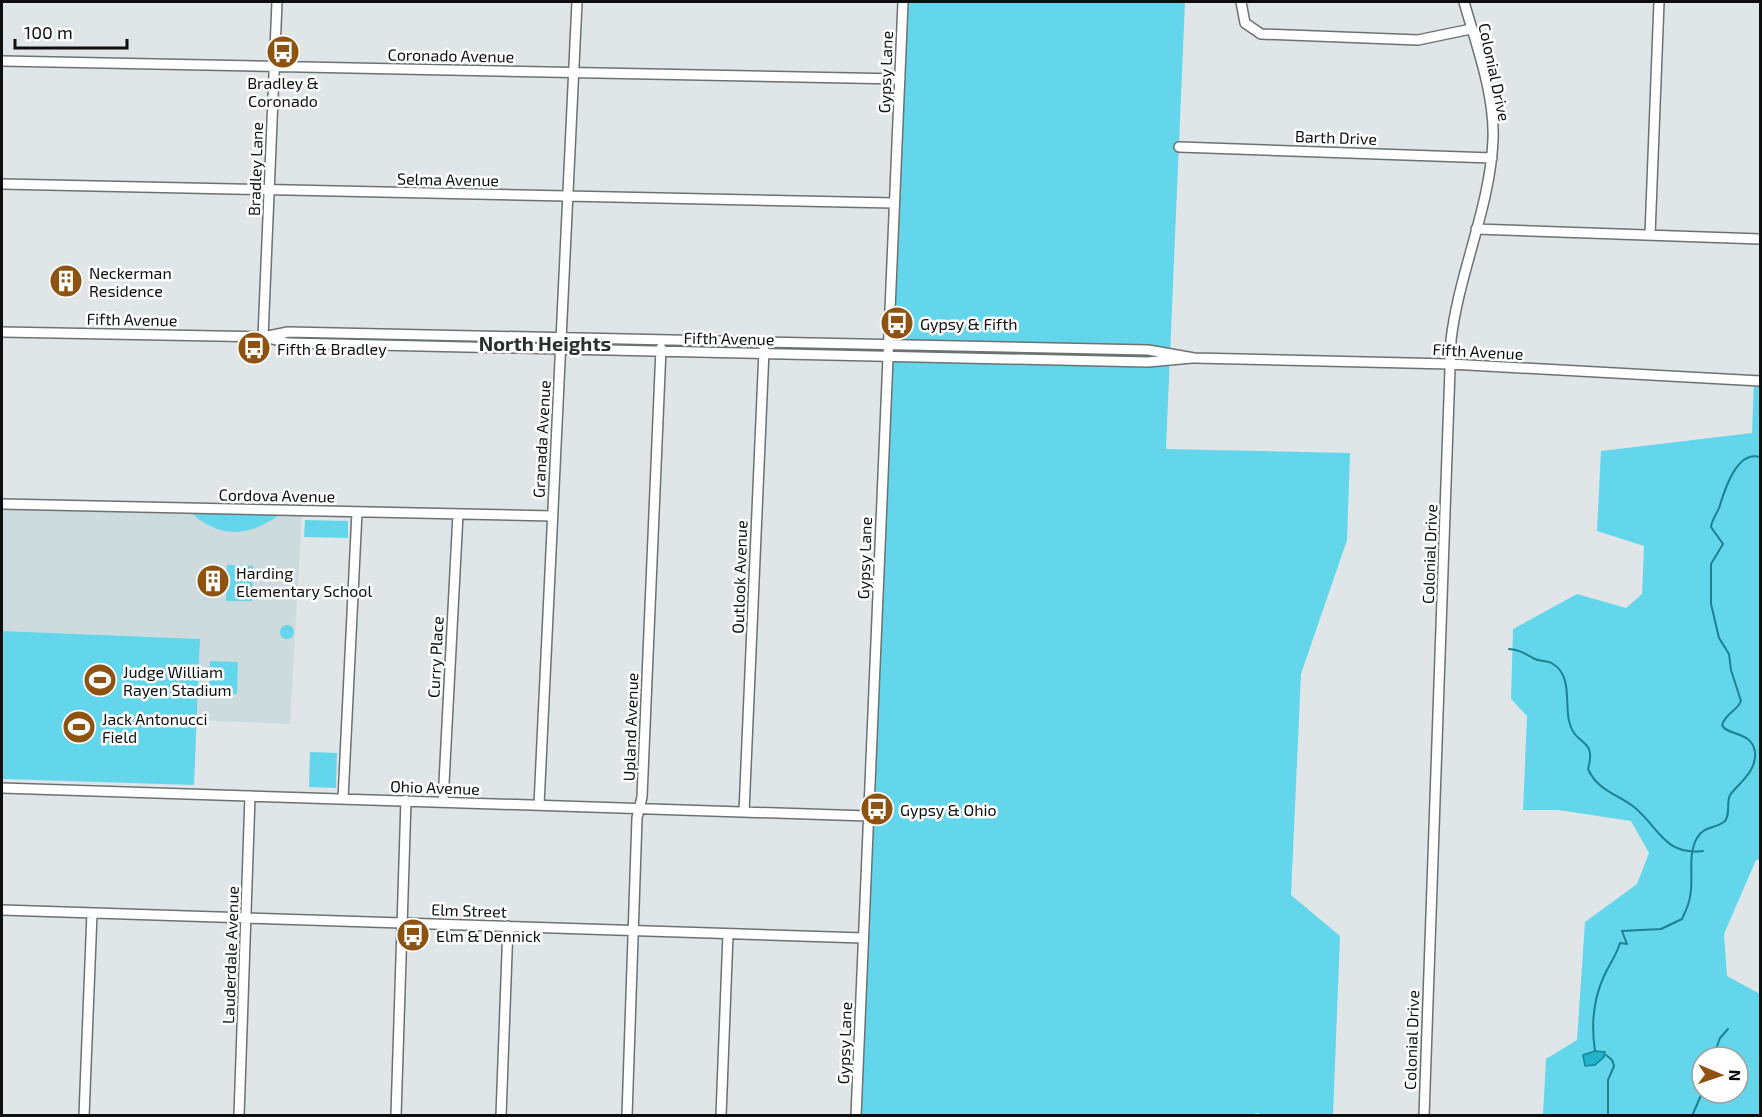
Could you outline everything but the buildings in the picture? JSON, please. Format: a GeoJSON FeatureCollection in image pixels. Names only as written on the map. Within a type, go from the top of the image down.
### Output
{"type":"FeatureCollection","features":[{"type":"Feature","properties":{"kind":"street","name":"Bradley Lane"},"geometry":{"type":"LineString","coordinates":[[263,337],[277,2]]}},
{"type":"Feature","properties":{"kind":"street","name":"Granada Avenue"},"geometry":{"type":"LineString","coordinates":[[538,805],[577,2]]}},
{"type":"Feature","properties":{"kind":"street","name":"Gypsy Lane"},"geometry":{"type":"LineString","coordinates":[[856,1116],[903,2]]}},
{"type":"Feature","properties":{"kind":"street"},"geometry":{"type":"LineString","coordinates":[[1241,2],[1245,24],[1261,34],[1418,40],[1471,29]]}},
{"type":"Feature","properties":{"kind":"street","name":"Colonial Drive"},"geometry":{"type":"LineString","coordinates":[[1424,1116],[1450,364],[1453,325],[1490,177],[1493,138],[1490,107],[1464,2]]}},
{"type":"Feature","properties":{"kind":"street"},"geometry":{"type":"LineString","coordinates":[[1650,235],[1659,2]]}},
{"type":"Feature","properties":{"kind":"street","name":"Coronado Avenue"},"geometry":{"type":"LineString","coordinates":[[2,61],[900,79]]}},
{"type":"Feature","properties":{"kind":"street","name":"Barth Drive"},"geometry":{"type":"LineString","coordinates":[[1179,147],[1492,158]]}},
{"type":"Feature","properties":{"kind":"street","name":"Selma Avenue"},"geometry":{"type":"LineString","coordinates":[[2,184],[894,203]]}},
{"type":"Feature","properties":{"kind":"street"},"geometry":{"type":"LineString","coordinates":[[1476,229],[1761,239]]}},
{"type":"Feature","properties":{"kind":"street","name":"Fifth Avenue"},"geometry":{"type":"LineString","coordinates":[[2,332],[263,337],[288,343],[763,354],[1148,362],[1194,358]]}},
{"type":"Feature","properties":{"kind":"street","name":"Fifth Avenue"},"geometry":{"type":"LineString","coordinates":[[263,337],[288,332],[1148,350],[1194,358],[1450,364],[1761,381]]}},
{"type":"Feature","properties":{"kind":"street","name":"Upland Avenue"},"geometry":{"type":"LineString","coordinates":[[627,1116],[633,931],[661,340]]}},
{"type":"Feature","properties":{"kind":"street","name":"Outlook Avenue"},"geometry":{"type":"LineString","coordinates":[[744,812],[764,343]]}},
{"type":"Feature","properties":{"kind":"street","name":"Cordova Avenue"},"geometry":{"type":"LineString","coordinates":[[2,504],[552,516]]}},
{"type":"Feature","properties":{"kind":"street"},"geometry":{"type":"LineString","coordinates":[[343,799],[357,512]]}},
{"type":"Feature","properties":{"kind":"street","name":"Curry Place"},"geometry":{"type":"LineString","coordinates":[[443,802],[458,514]]}},
{"type":"Feature","properties":{"kind":"street","name":"Ohio Avenue"},"geometry":{"type":"LineString","coordinates":[[2,788],[868,816]]}},
{"type":"Feature","properties":{"kind":"street","name":"Lauderdale Avenue"},"geometry":{"type":"LineString","coordinates":[[239,1116],[250,796]]}},
{"type":"Feature","properties":{"kind":"street"},"geometry":{"type":"LineString","coordinates":[[396,1116],[406,800]]}},
{"type":"Feature","properties":{"kind":"street","name":"Elm Street"},"geometry":{"type":"LineString","coordinates":[[2,910],[863,938]]}},
{"type":"Feature","properties":{"kind":"street"},"geometry":{"type":"LineString","coordinates":[[84,1116],[92,913]]}},
{"type":"Feature","properties":{"kind":"street"},"geometry":{"type":"LineString","coordinates":[[501,1116],[508,926]]}},
{"type":"Feature","properties":{"kind":"street"},"geometry":{"type":"LineString","coordinates":[[721,1116],[728,934]]}},
{"type":"Feature","properties":{"kind":"shaded area"},"geometry":{"type":"Polygon","coordinates":[[[903,2],[1185,2],[1166,449],[1350,453],[1347,540],[1301,674],[1291,895],[1340,936],[1333,1115],[1264,1116],[1258,1113],[1246,1116],[856,1115],[887,356],[288,343],[263,337],[288,332],[888,344],[903,2]]]}},
{"type":"Feature","properties":{"kind":"shaded area"},"geometry":{"type":"Polygon","coordinates":[[[1754,381],[1760,381],[1760,860],[1756,860],[1724,934],[1727,976],[1760,994],[1760,1115],[1543,1115],[1546,1059],[1577,1040],[1585,922],[1637,884],[1649,853],[1631,821],[1558,810],[1523,810],[1527,716],[1511,699],[1513,629],[1577,594],[1626,608],[1642,594],[1644,546],[1597,531],[1601,451],[1752,433],[1754,381]]]}},
{"type":"Feature","properties":{"kind":"shaded area"},"geometry":{"type":"Polygon","coordinates":[[[2,504],[302,511],[290,724],[197,720],[200,639],[2,631],[2,504]]]}},
{"type":"Feature","properties":{"kind":"shaded area"},"geometry":{"type":"Polygon","coordinates":[[[186,508],[286,510],[260,526],[235,532],[223,531],[210,526],[186,508]]]}},
{"type":"Feature","properties":{"kind":"shaded area"},"geometry":{"type":"Polygon","coordinates":[[[305,520],[348,521],[348,538],[304,537],[305,520]]]}},
{"type":"Feature","properties":{"kind":"shaded area"},"geometry":{"type":"Polygon","coordinates":[[[227,565],[253,566],[252,601],[226,601],[227,565]]]}},
{"type":"Feature","properties":{"kind":"shaded area"},"geometry":{"type":"Polygon","coordinates":[[[287,625],[292,627],[294,632],[292,637],[287,639],[282,637],[280,632],[282,627],[287,625]]]}},
{"type":"Feature","properties":{"kind":"shaded area","name":"Judge William Rayen Stadium"},"geometry":{"type":"Polygon","coordinates":[[[2,631],[200,639],[194,785],[2,779],[2,631]]]}},
{"type":"Feature","properties":{"kind":"shaded area"},"geometry":{"type":"Polygon","coordinates":[[[210,661],[238,662],[237,694],[209,694],[210,661]]]}},
{"type":"Feature","properties":{"kind":"shaded area"},"geometry":{"type":"Polygon","coordinates":[[[310,752],[337,753],[336,788],[309,787],[310,752]]]}},
{"type":"Feature","properties":{"kind":"shaded area"},"geometry":{"type":"Polygon","coordinates":[[[1595,1051],[1605,1052],[1604,1057],[1595,1065],[1585,1066],[1583,1055],[1595,1051]]]}},
{"type":"Feature","properties":{"kind":"waterway"},"geometry":{"type":"LineString","coordinates":[[1595,1051],[1593,1032],[1595,1003],[1600,985],[1620,943],[1627,944],[1622,931],[1661,929],[1682,919],[1691,890],[1691,859],[1697,838],[1703,831],[1724,822],[1728,813],[1730,795],[1747,776],[1755,759],[1753,745],[1749,740],[1729,731],[1722,725],[1741,701],[1731,670],[1729,654],[1719,638],[1711,604],[1711,564],[1723,544],[1711,527],[1733,472],[1745,459],[1752,456],[1760,457]]}},
{"type":"Feature","properties":{"kind":"waterway"},"geometry":{"type":"LineString","coordinates":[[1509,649],[1551,663],[1563,675],[1567,690],[1569,721],[1576,735],[1588,746],[1590,751],[1588,769],[1597,782],[1634,807],[1671,845],[1679,849],[1703,851]]}},
{"type":"Feature","properties":{"kind":"waterway"},"geometry":{"type":"LineString","coordinates":[[1717,1045],[1728,1029]]}},
{"type":"Feature","properties":{"kind":"waterway"},"geometry":{"type":"LineString","coordinates":[[1606,1055],[1612,1060],[1614,1066],[1608,1080],[1608,1116]]}},
{"type":"Feature","properties":{"kind":"waterway"},"geometry":{"type":"LineString","coordinates":[[1692,1116],[1697,1105]]}},
{"type":"Feature","properties":{"kind":"place","name":"Bradley & Coronado"},"geometry":{"type":"Point","coordinates":[283,52]}},
{"type":"Feature","properties":{"kind":"place","name":"Neckerman Residence"},"geometry":{"type":"Point","coordinates":[66,281]}},
{"type":"Feature","properties":{"kind":"place","name":"Gypsy & Fifth"},"geometry":{"type":"Point","coordinates":[897,323]}},
{"type":"Feature","properties":{"kind":"place","name":"Fifth & Bradley"},"geometry":{"type":"Point","coordinates":[254,348]}},
{"type":"Feature","properties":{"kind":"place","name":"Harding Elementary School"},"geometry":{"type":"Point","coordinates":[213,581]}},
{"type":"Feature","properties":{"kind":"place","name":"Judge William Rayen Stadium"},"geometry":{"type":"Point","coordinates":[100,680]}},
{"type":"Feature","properties":{"kind":"place","name":"Jack Antonucci Field"},"geometry":{"type":"Point","coordinates":[79,727]}},
{"type":"Feature","properties":{"kind":"place","name":"Gypsy & Ohio"},"geometry":{"type":"Point","coordinates":[877,809]}},
{"type":"Feature","properties":{"kind":"place","name":"Elm & Dennick"},"geometry":{"type":"Point","coordinates":[413,935]}},
{"type":"Feature","properties":{"kind":"district","name":"North Heights"},"geometry":{"type":"Point","coordinates":[545,343]}}]}
